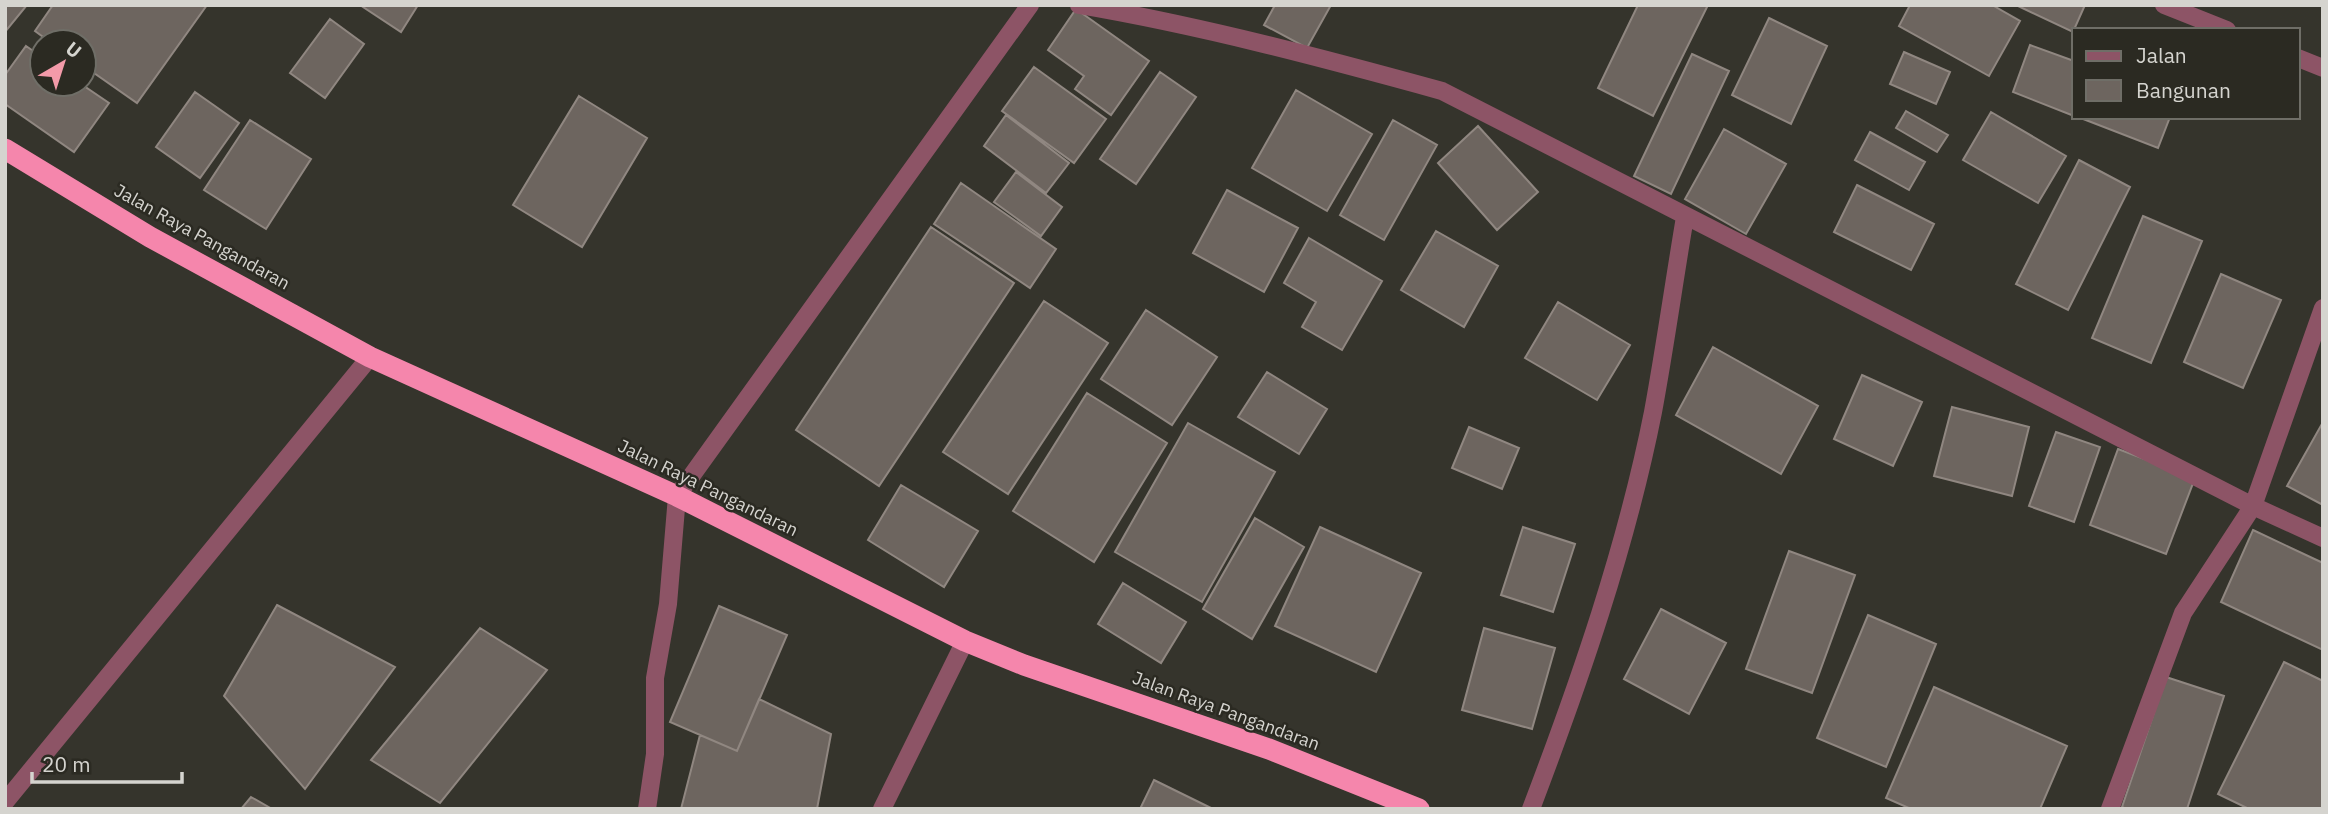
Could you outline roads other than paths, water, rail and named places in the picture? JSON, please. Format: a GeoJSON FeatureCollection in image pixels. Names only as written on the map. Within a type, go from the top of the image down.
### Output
{"type":"FeatureCollection","features":[{"type":"Feature","properties":{"kind":"highway","name":"Jalan Raya Pangandaran"},"geometry":{"type":"LineString","coordinates":[[5,149],[150,237],[370,356],[677,496],[965,641],[1024,665],[1269,748],[1409,807]]}},
{"type":"Feature","properties":{"kind":"street"},"geometry":{"type":"LineString","coordinates":[[647,809],[655,754],[655,678],[668,604],[677,496],[1030,5]]}},
{"type":"Feature","properties":{"kind":"street"},"geometry":{"type":"LineString","coordinates":[[1079,5],[1314,56],[1442,90],[2253,506],[2323,538]]}},
{"type":"Feature","properties":{"kind":"street"},"geometry":{"type":"LineString","coordinates":[[2164,5],[2222,28]]}},
{"type":"Feature","properties":{"kind":"street"},"geometry":{"type":"LineString","coordinates":[[2300,59],[2323,68]]}},
{"type":"Feature","properties":{"kind":"street"},"geometry":{"type":"LineString","coordinates":[[1531,809],[1584,670],[1626,518],[1652,414],[1685,217]]}},
{"type":"Feature","properties":{"kind":"street"},"geometry":{"type":"LineString","coordinates":[[2110,809],[2183,613],[2253,506],[2323,308]]}},
{"type":"Feature","properties":{"kind":"street"},"geometry":{"type":"LineString","coordinates":[[5,802],[370,356]]}},
{"type":"Feature","properties":{"kind":"street"},"geometry":{"type":"LineString","coordinates":[[882,809],[965,641]]}}]}
